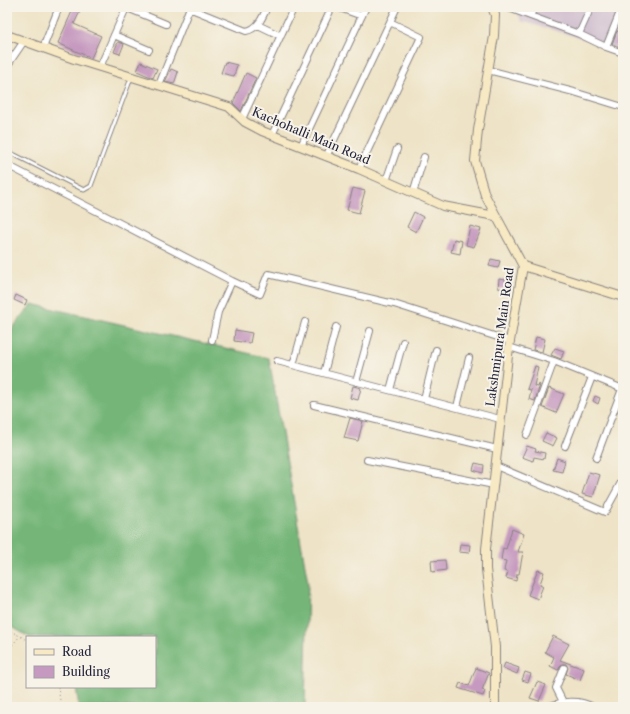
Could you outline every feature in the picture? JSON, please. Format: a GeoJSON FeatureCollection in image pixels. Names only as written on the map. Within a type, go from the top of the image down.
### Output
{"type":"FeatureCollection","features":[{"type":"Feature","properties":{"kind":"main road","name":"Lakshmipura Main Road"},"geometry":{"type":"LineString","coordinates":[[492,7],[495,15],[494,36],[475,161],[485,195],[494,216],[516,250],[523,266],[522,283],[509,344],[486,549],[486,569],[496,647],[495,707]]}},
{"type":"Feature","properties":{"kind":"main road","name":"Kachohalli Main Road"},"geometry":{"type":"LineString","coordinates":[[7,35],[100,67],[229,107],[242,119],[272,135],[359,169],[443,206],[494,216]]}},
{"type":"Feature","properties":{"kind":"main road"},"geometry":{"type":"LineString","coordinates":[[523,266],[623,297]]}},
{"type":"Feature","properties":{"kind":"street"},"geometry":{"type":"LineString","coordinates":[[43,48],[59,7]]}},
{"type":"Feature","properties":{"kind":"street"},"geometry":{"type":"LineString","coordinates":[[100,67],[126,7],[166,24]]}},
{"type":"Feature","properties":{"kind":"street"},"geometry":{"type":"LineString","coordinates":[[159,85],[190,8],[246,31],[252,30],[258,25],[267,7]]}},
{"type":"Feature","properties":{"kind":"street"},"geometry":{"type":"LineString","coordinates":[[242,119],[294,7]]}},
{"type":"Feature","properties":{"kind":"street"},"geometry":{"type":"LineString","coordinates":[[272,135],[332,7]]}},
{"type":"Feature","properties":{"kind":"street"},"geometry":{"type":"LineString","coordinates":[[337,7],[362,16]]}},
{"type":"Feature","properties":{"kind":"street"},"geometry":{"type":"LineString","coordinates":[[301,146],[366,7]]}},
{"type":"Feature","properties":{"kind":"street"},"geometry":{"type":"LineString","coordinates":[[326,157],[397,7]]}},
{"type":"Feature","properties":{"kind":"street"},"geometry":{"type":"LineString","coordinates":[[506,7],[579,34],[606,47],[623,53]]}},
{"type":"Feature","properties":{"kind":"street"},"geometry":{"type":"LineString","coordinates":[[531,16],[533,7]]}},
{"type":"Feature","properties":{"kind":"street"},"geometry":{"type":"LineString","coordinates":[[579,34],[591,7]]}},
{"type":"Feature","properties":{"kind":"street"},"geometry":{"type":"LineString","coordinates":[[606,47],[622,7]]}},
{"type":"Feature","properties":{"kind":"street"},"geometry":{"type":"LineString","coordinates":[[359,169],[421,37],[390,22]]}},
{"type":"Feature","properties":{"kind":"street"},"geometry":{"type":"LineString","coordinates":[[258,25],[281,36]]}},
{"type":"Feature","properties":{"kind":"street"},"geometry":{"type":"LineString","coordinates":[[114,35],[149,50]]}},
{"type":"Feature","properties":{"kind":"street"},"geometry":{"type":"LineString","coordinates":[[7,66],[24,41]]}},
{"type":"Feature","properties":{"kind":"street"},"geometry":{"type":"LineString","coordinates":[[488,70],[574,92],[623,107]]}},
{"type":"Feature","properties":{"kind":"street"},"geometry":{"type":"LineString","coordinates":[[386,181],[397,148]]}},
{"type":"Feature","properties":{"kind":"street"},"geometry":{"type":"LineString","coordinates":[[412,193],[424,157]]}},
{"type":"Feature","properties":{"kind":"street"},"geometry":{"type":"LineString","coordinates":[[7,165],[260,294],[268,274],[394,304],[509,344],[622,389],[596,458]]}},
{"type":"Feature","properties":{"kind":"street"},"geometry":{"type":"LineString","coordinates":[[212,340],[218,312],[232,281]]}},
{"type":"Feature","properties":{"kind":"street"},"geometry":{"type":"LineString","coordinates":[[293,365],[305,322]]}},
{"type":"Feature","properties":{"kind":"street"},"geometry":{"type":"LineString","coordinates":[[324,373],[336,327]]}},
{"type":"Feature","properties":{"kind":"street"},"geometry":{"type":"LineString","coordinates":[[356,382],[370,331]]}},
{"type":"Feature","properties":{"kind":"street"},"geometry":{"type":"LineString","coordinates":[[390,390],[403,342]]}},
{"type":"Feature","properties":{"kind":"street"},"geometry":{"type":"LineString","coordinates":[[424,399],[436,350]]}},
{"type":"Feature","properties":{"kind":"street"},"geometry":{"type":"LineString","coordinates":[[457,407],[469,358]]}},
{"type":"Feature","properties":{"kind":"street"},"geometry":{"type":"LineString","coordinates":[[277,361],[500,419]]}},
{"type":"Feature","properties":{"kind":"street"},"geometry":{"type":"LineString","coordinates":[[527,435],[554,361]]}},
{"type":"Feature","properties":{"kind":"street"},"geometry":{"type":"LineString","coordinates":[[566,446],[592,377]]}},
{"type":"Feature","properties":{"kind":"street"},"geometry":{"type":"LineString","coordinates":[[314,405],[497,448]]}},
{"type":"Feature","properties":{"kind":"street"},"geometry":{"type":"LineString","coordinates":[[367,460],[494,485]]}},
{"type":"Feature","properties":{"kind":"street"},"geometry":{"type":"LineString","coordinates":[[496,466],[605,512],[623,478]]}},
{"type":"Feature","properties":{"kind":"street"},"geometry":{"type":"LineString","coordinates":[[563,702],[556,688],[564,668]]}},
{"type":"Feature","properties":{"kind":"street"},"geometry":{"type":"LineString","coordinates":[[548,707],[563,702],[576,702],[593,707]]}},
{"type":"Feature","properties":{"kind":"lane"},"geometry":{"type":"LineString","coordinates":[[13,154],[84,190],[87,189],[91,186],[132,76]]}},
{"type":"Feature","properties":{"kind":"path"},"geometry":{"type":"LineString","coordinates":[[7,629],[26,639]]}},
{"type":"Feature","properties":{"kind":"path"},"geometry":{"type":"LineString","coordinates":[[7,651],[20,636]]}},
{"type":"Feature","properties":{"kind":"path"},"geometry":{"type":"LineString","coordinates":[[58,688],[61,707]]}},
{"type":"Feature","properties":{"kind":"shaded area"},"geometry":{"type":"Polygon","coordinates":[[[515,7],[623,7],[623,50],[521,21],[515,7]]]}},
{"type":"Feature","properties":{"kind":"green space"},"geometry":{"type":"Polygon","coordinates":[[[32,304],[269,358],[308,583],[305,707],[79,707],[76,688],[156,688],[156,636],[27,636],[7,624],[7,335],[32,304]]]}},
{"type":"Feature","properties":{"kind":"building"},"geometry":{"type":"Polygon","coordinates":[[[74,7],[82,7],[74,24],[101,36],[91,58],[58,43],[74,7]]]}},
{"type":"Feature","properties":{"kind":"building"},"geometry":{"type":"Polygon","coordinates":[[[617,31],[623,33],[623,48],[612,44],[617,31]]]}},
{"type":"Feature","properties":{"kind":"building"},"geometry":{"type":"Polygon","coordinates":[[[118,42],[124,44],[120,54],[114,52],[118,42]]]}},
{"type":"Feature","properties":{"kind":"building"},"geometry":{"type":"Polygon","coordinates":[[[141,62],[157,69],[153,78],[137,71],[141,62]]]}},
{"type":"Feature","properties":{"kind":"building"},"geometry":{"type":"Polygon","coordinates":[[[225,62],[237,65],[234,76],[221,73],[225,62]]]}},
{"type":"Feature","properties":{"kind":"building"},"geometry":{"type":"Polygon","coordinates":[[[171,69],[178,72],[174,84],[165,82],[171,69]]]}},
{"type":"Feature","properties":{"kind":"building"},"geometry":{"type":"Polygon","coordinates":[[[246,73],[256,78],[241,111],[233,103],[246,73]]]}},
{"type":"Feature","properties":{"kind":"building"},"geometry":{"type":"Polygon","coordinates":[[[353,188],[365,191],[359,213],[347,210],[353,188]]]}},
{"type":"Feature","properties":{"kind":"building"},"geometry":{"type":"Polygon","coordinates":[[[414,212],[423,217],[416,232],[407,227],[414,212]]]}},
{"type":"Feature","properties":{"kind":"building"},"geometry":{"type":"Polygon","coordinates":[[[470,226],[481,229],[474,247],[466,245],[470,226]]]}},
{"type":"Feature","properties":{"kind":"building"},"geometry":{"type":"Polygon","coordinates":[[[454,239],[462,241],[460,254],[451,252],[454,239]]]}},
{"type":"Feature","properties":{"kind":"building"},"geometry":{"type":"Polygon","coordinates":[[[491,259],[500,261],[498,268],[489,266],[491,259]]]}},
{"type":"Feature","properties":{"kind":"building"},"geometry":{"type":"Polygon","coordinates":[[[499,279],[506,280],[505,289],[498,288],[499,279]]]}},
{"type":"Feature","properties":{"kind":"building"},"geometry":{"type":"Polygon","coordinates":[[[16,295],[27,300],[25,305],[14,300],[16,295]]]}},
{"type":"Feature","properties":{"kind":"building"},"geometry":{"type":"Polygon","coordinates":[[[235,330],[252,333],[250,343],[234,341],[235,330]]]}},
{"type":"Feature","properties":{"kind":"building"},"geometry":{"type":"Polygon","coordinates":[[[536,337],[545,339],[542,352],[533,350],[536,337]]]}},
{"type":"Feature","properties":{"kind":"building"},"geometry":{"type":"Polygon","coordinates":[[[555,348],[564,351],[561,359],[551,355],[555,348]]]}},
{"type":"Feature","properties":{"kind":"building"},"geometry":{"type":"Polygon","coordinates":[[[535,366],[538,367],[534,386],[538,387],[539,384],[540,385],[535,401],[529,399],[531,390],[527,389],[535,366]]]}},
{"type":"Feature","properties":{"kind":"building"},"geometry":{"type":"Polygon","coordinates":[[[353,386],[361,388],[358,400],[350,398],[353,386]]]}},
{"type":"Feature","properties":{"kind":"building"},"geometry":{"type":"Polygon","coordinates":[[[549,388],[564,394],[556,413],[542,407],[549,388]]]}},
{"type":"Feature","properties":{"kind":"building"},"geometry":{"type":"Polygon","coordinates":[[[595,396],[600,398],[598,404],[593,401],[595,396]]]}},
{"type":"Feature","properties":{"kind":"building"},"geometry":{"type":"Polygon","coordinates":[[[350,418],[363,421],[358,441],[344,438],[350,418]]]}},
{"type":"Feature","properties":{"kind":"building"},"geometry":{"type":"Polygon","coordinates":[[[546,433],[557,438],[553,446],[542,441],[546,433]]]}},
{"type":"Feature","properties":{"kind":"building"},"geometry":{"type":"Polygon","coordinates":[[[527,446],[536,449],[535,451],[545,453],[544,459],[534,457],[533,461],[522,457],[527,446]]]}},
{"type":"Feature","properties":{"kind":"building"},"geometry":{"type":"Polygon","coordinates":[[[557,458],[565,461],[562,472],[553,470],[557,458]]]}},
{"type":"Feature","properties":{"kind":"building"},"geometry":{"type":"Polygon","coordinates":[[[475,463],[484,465],[483,473],[473,470],[475,463]]]}},
{"type":"Feature","properties":{"kind":"building"},"geometry":{"type":"Polygon","coordinates":[[[589,472],[600,475],[593,497],[582,494],[589,472]]]}},
{"type":"Feature","properties":{"kind":"building"},"geometry":{"type":"Polygon","coordinates":[[[512,529],[524,534],[518,552],[523,552],[519,574],[517,574],[516,581],[506,578],[508,572],[504,571],[506,561],[501,560],[503,548],[506,549],[512,529]]]}},
{"type":"Feature","properties":{"kind":"building"},"geometry":{"type":"Polygon","coordinates":[[[460,544],[470,545],[469,553],[459,552],[460,544]]]}},
{"type":"Feature","properties":{"kind":"building"},"geometry":{"type":"Polygon","coordinates":[[[445,560],[446,570],[432,572],[431,561],[445,560]]]}},
{"type":"Feature","properties":{"kind":"building"},"geometry":{"type":"Polygon","coordinates":[[[538,570],[544,572],[540,584],[543,586],[538,599],[528,595],[538,570]]]}},
{"type":"Feature","properties":{"kind":"building"},"geometry":{"type":"Polygon","coordinates":[[[553,636],[569,644],[560,660],[584,669],[580,680],[566,674],[568,668],[566,664],[562,664],[558,670],[550,666],[554,657],[545,652],[553,636]]]}},
{"type":"Feature","properties":{"kind":"building"},"geometry":{"type":"Polygon","coordinates":[[[505,663],[519,668],[517,674],[503,668],[505,663]]]}},
{"type":"Feature","properties":{"kind":"building"},"geometry":{"type":"Polygon","coordinates":[[[476,668],[489,673],[482,690],[485,691],[483,696],[458,688],[460,683],[469,686],[476,668]]]}},
{"type":"Feature","properties":{"kind":"building"},"geometry":{"type":"Polygon","coordinates":[[[525,672],[531,674],[528,682],[522,680],[525,672]]]}},
{"type":"Feature","properties":{"kind":"building"},"geometry":{"type":"Polygon","coordinates":[[[537,682],[546,685],[539,701],[530,698],[537,682]]]}}]}
